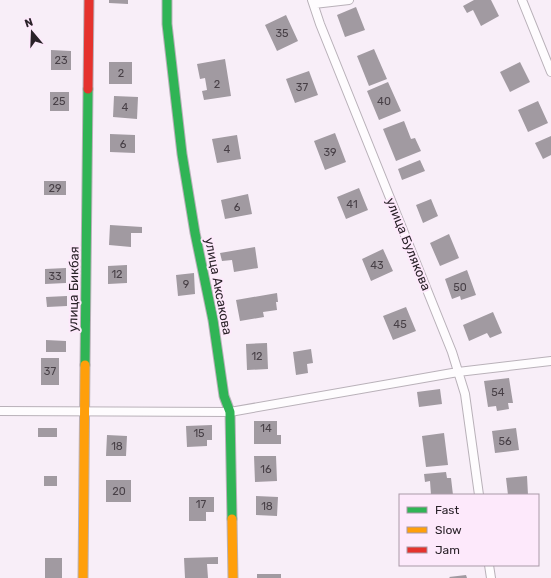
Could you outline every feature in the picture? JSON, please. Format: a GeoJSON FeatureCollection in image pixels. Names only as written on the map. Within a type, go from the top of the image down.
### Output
{"type":"FeatureCollection","features":[{"type":"Feature","properties":{"kind":"street","name":"улица Бикбая"},"geometry":{"type":"LineString","coordinates":[[83,578],[89,0]]}},
{"type":"Feature","properties":{"kind":"street","name":"улица Аксакова"},"geometry":{"type":"LineString","coordinates":[[167,0],[167,24],[182,154],[195,234],[213,320],[224,396],[230,412],[233,578]]}},
{"type":"Feature","properties":{"kind":"street"},"geometry":{"type":"LineString","coordinates":[[313,2],[349,0]]}},
{"type":"Feature","properties":{"kind":"street"},"geometry":{"type":"LineString","coordinates":[[522,0],[551,72]]}},
{"type":"Feature","properties":{"kind":"street","name":"улица Булякова"},"geometry":{"type":"LineString","coordinates":[[313,2],[452,352],[465,394],[479,494]]}},
{"type":"Feature","properties":{"kind":"street"},"geometry":{"type":"LineString","coordinates":[[0,411],[85,410],[230,412],[458,372],[551,360]]}},
{"type":"Feature","properties":{"kind":"street"},"geometry":{"type":"LineString","coordinates":[[489,566],[491,578]]}},
{"type":"Feature","properties":{"kind":"building"},"geometry":{"type":"Polygon","coordinates":[[[109,0],[128,0],[128,4],[109,3],[109,0]]]}},
{"type":"Feature","properties":{"kind":"building"},"geometry":{"type":"Polygon","coordinates":[[[474,0],[491,0],[499,16],[481,26],[473,10],[467,13],[463,6],[474,0]]]}},
{"type":"Feature","properties":{"kind":"building"},"geometry":{"type":"Polygon","coordinates":[[[356,7],[365,30],[345,37],[337,15],[356,7]]]}},
{"type":"Feature","properties":{"kind":"building"},"geometry":{"type":"Polygon","coordinates":[[[286,15],[298,41],[277,51],[265,25],[286,15]]]}},
{"type":"Feature","properties":{"kind":"building"},"geometry":{"type":"Polygon","coordinates":[[[374,49],[387,79],[369,86],[357,56],[374,49]]]}},
{"type":"Feature","properties":{"kind":"building"},"geometry":{"type":"Polygon","coordinates":[[[51,50],[71,51],[71,70],[51,70],[51,50]]]}},
{"type":"Feature","properties":{"kind":"building"},"geometry":{"type":"Polygon","coordinates":[[[225,59],[231,96],[204,100],[202,91],[207,90],[205,78],[200,79],[197,64],[225,59]]]}},
{"type":"Feature","properties":{"kind":"building"},"geometry":{"type":"Polygon","coordinates":[[[109,62],[132,62],[132,84],[109,84],[109,62]]]}},
{"type":"Feature","properties":{"kind":"building"},"geometry":{"type":"Polygon","coordinates":[[[520,62],[530,82],[510,92],[500,72],[520,62]]]}},
{"type":"Feature","properties":{"kind":"building"},"geometry":{"type":"Polygon","coordinates":[[[309,71],[318,95],[295,103],[286,79],[309,71]]]}},
{"type":"Feature","properties":{"kind":"building"},"geometry":{"type":"Polygon","coordinates":[[[388,82],[401,111],[379,120],[367,91],[388,82]]]}},
{"type":"Feature","properties":{"kind":"building"},"geometry":{"type":"Polygon","coordinates":[[[50,92],[69,92],[69,111],[50,111],[50,92]]]}},
{"type":"Feature","properties":{"kind":"building"},"geometry":{"type":"Polygon","coordinates":[[[114,96],[138,97],[137,119],[113,117],[114,96]]]}},
{"type":"Feature","properties":{"kind":"building"},"geometry":{"type":"Polygon","coordinates":[[[538,101],[548,123],[528,132],[518,110],[538,101]]]}},
{"type":"Feature","properties":{"kind":"building"},"geometry":{"type":"Polygon","coordinates":[[[404,121],[411,139],[415,138],[421,151],[396,161],[383,129],[404,121]]]}},
{"type":"Feature","properties":{"kind":"building"},"geometry":{"type":"Polygon","coordinates":[[[335,133],[346,162],[325,170],[314,141],[335,133]]]}},
{"type":"Feature","properties":{"kind":"building"},"geometry":{"type":"Polygon","coordinates":[[[110,134],[135,135],[135,153],[110,152],[110,134]]]}},
{"type":"Feature","properties":{"kind":"building"},"geometry":{"type":"Polygon","coordinates":[[[237,135],[241,159],[217,163],[212,139],[237,135]]]}},
{"type":"Feature","properties":{"kind":"building"},"geometry":{"type":"Polygon","coordinates":[[[551,136],[551,155],[543,159],[535,143],[551,136]]]}},
{"type":"Feature","properties":{"kind":"building"},"geometry":{"type":"Polygon","coordinates":[[[420,160],[425,171],[402,180],[398,169],[420,160]]]}},
{"type":"Feature","properties":{"kind":"building"},"geometry":{"type":"Polygon","coordinates":[[[44,181],[66,181],[66,195],[44,195],[44,181]]]}},
{"type":"Feature","properties":{"kind":"building"},"geometry":{"type":"Polygon","coordinates":[[[359,188],[368,210],[346,219],[337,197],[359,188]]]}},
{"type":"Feature","properties":{"kind":"building"},"geometry":{"type":"Polygon","coordinates":[[[248,194],[252,214],[225,219],[221,200],[248,194]]]}},
{"type":"Feature","properties":{"kind":"building"},"geometry":{"type":"Polygon","coordinates":[[[431,199],[438,216],[423,223],[416,205],[431,199]]]}},
{"type":"Feature","properties":{"kind":"building"},"geometry":{"type":"Polygon","coordinates":[[[110,225],[142,227],[142,233],[131,233],[131,247],[109,245],[110,225]]]}},
{"type":"Feature","properties":{"kind":"building"},"geometry":{"type":"Polygon","coordinates":[[[449,234],[459,258],[440,266],[430,243],[449,234]]]}},
{"type":"Feature","properties":{"kind":"building"},"geometry":{"type":"Polygon","coordinates":[[[255,247],[258,268],[234,272],[232,260],[222,261],[220,253],[255,247]]]}},
{"type":"Feature","properties":{"kind":"building"},"geometry":{"type":"Polygon","coordinates":[[[383,249],[393,271],[371,281],[362,259],[383,249]]]}},
{"type":"Feature","properties":{"kind":"building"},"geometry":{"type":"Polygon","coordinates":[[[127,265],[127,283],[108,284],[108,266],[127,265]]]}},
{"type":"Feature","properties":{"kind":"building"},"geometry":{"type":"Polygon","coordinates":[[[66,268],[66,283],[45,284],[45,269],[66,268]]]}},
{"type":"Feature","properties":{"kind":"building"},"geometry":{"type":"Polygon","coordinates":[[[467,270],[476,295],[461,300],[460,296],[452,299],[445,279],[467,270]]]}},
{"type":"Feature","properties":{"kind":"building"},"geometry":{"type":"Polygon","coordinates":[[[194,273],[195,294],[178,296],[176,275],[194,273]]]}},
{"type":"Feature","properties":{"kind":"building"},"geometry":{"type":"Polygon","coordinates":[[[277,293],[277,310],[263,312],[264,317],[240,321],[236,300],[277,293]]]}},
{"type":"Feature","properties":{"kind":"building"},"geometry":{"type":"Polygon","coordinates":[[[67,296],[67,306],[47,307],[46,297],[67,296]]]}},
{"type":"Feature","properties":{"kind":"building"},"geometry":{"type":"Polygon","coordinates":[[[406,307],[416,331],[393,340],[383,316],[406,307]]]}},
{"type":"Feature","properties":{"kind":"building"},"geometry":{"type":"Polygon","coordinates":[[[493,312],[502,333],[490,338],[487,333],[469,341],[463,325],[493,312]]]}},
{"type":"Feature","properties":{"kind":"building"},"geometry":{"type":"Polygon","coordinates":[[[46,340],[66,341],[66,352],[46,352],[46,340]]]}},
{"type":"Feature","properties":{"kind":"building"},"geometry":{"type":"Polygon","coordinates":[[[267,343],[268,369],[247,370],[246,344],[267,343]]]}},
{"type":"Feature","properties":{"kind":"building"},"geometry":{"type":"Polygon","coordinates":[[[311,349],[313,363],[307,364],[308,373],[296,375],[293,352],[311,349]]]}},
{"type":"Feature","properties":{"kind":"building"},"geometry":{"type":"Polygon","coordinates":[[[41,358],[59,358],[59,385],[41,385],[41,358]]]}},
{"type":"Feature","properties":{"kind":"building"},"geometry":{"type":"Polygon","coordinates":[[[509,378],[513,403],[508,403],[509,409],[497,411],[496,406],[488,407],[484,381],[509,378]]]}},
{"type":"Feature","properties":{"kind":"building"},"geometry":{"type":"Polygon","coordinates":[[[440,389],[442,404],[419,407],[417,392],[440,389]]]}},
{"type":"Feature","properties":{"kind":"building"},"geometry":{"type":"Polygon","coordinates":[[[254,421],[277,421],[277,435],[281,435],[281,444],[254,444],[254,421]]]}},
{"type":"Feature","properties":{"kind":"building"},"geometry":{"type":"Polygon","coordinates":[[[212,425],[212,440],[207,440],[207,446],[187,447],[186,426],[212,425]]]}},
{"type":"Feature","properties":{"kind":"building"},"geometry":{"type":"Polygon","coordinates":[[[38,428],[57,428],[57,437],[38,437],[38,428]]]}},
{"type":"Feature","properties":{"kind":"building"},"geometry":{"type":"Polygon","coordinates":[[[516,428],[519,450],[495,453],[492,431],[516,428]]]}},
{"type":"Feature","properties":{"kind":"building"},"geometry":{"type":"Polygon","coordinates":[[[444,433],[448,465],[426,467],[422,436],[444,433]]]}},
{"type":"Feature","properties":{"kind":"building"},"geometry":{"type":"Polygon","coordinates":[[[107,435],[127,436],[126,456],[106,456],[107,435]]]}},
{"type":"Feature","properties":{"kind":"building"},"geometry":{"type":"Polygon","coordinates":[[[254,456],[276,456],[277,481],[255,482],[254,456]]]}},
{"type":"Feature","properties":{"kind":"building"},"geometry":{"type":"Polygon","coordinates":[[[446,472],[447,478],[451,478],[453,494],[431,494],[430,481],[425,482],[424,474],[446,472]]]}},
{"type":"Feature","properties":{"kind":"building"},"geometry":{"type":"Polygon","coordinates":[[[44,476],[57,476],[57,486],[44,486],[44,476]]]}},
{"type":"Feature","properties":{"kind":"building"},"geometry":{"type":"Polygon","coordinates":[[[527,476],[528,494],[508,494],[506,478],[527,476]]]}},
{"type":"Feature","properties":{"kind":"building"},"geometry":{"type":"Polygon","coordinates":[[[106,480],[131,480],[131,502],[106,502],[106,480]]]}},
{"type":"Feature","properties":{"kind":"building"},"geometry":{"type":"Polygon","coordinates":[[[256,496],[278,497],[277,516],[256,515],[256,496]]]}},
{"type":"Feature","properties":{"kind":"building"},"geometry":{"type":"Polygon","coordinates":[[[189,497],[214,497],[214,512],[206,512],[206,521],[189,521],[189,497]]]}},
{"type":"Feature","properties":{"kind":"building"},"geometry":{"type":"Polygon","coordinates":[[[218,557],[218,564],[207,564],[208,578],[185,578],[184,558],[218,557]]]}},
{"type":"Feature","properties":{"kind":"building"},"geometry":{"type":"Polygon","coordinates":[[[45,558],[62,558],[62,578],[45,578],[45,558]]]}},
{"type":"Feature","properties":{"kind":"building"},"geometry":{"type":"Polygon","coordinates":[[[257,574],[281,574],[281,578],[257,578],[257,574]]]}},
{"type":"Feature","properties":{"kind":"building"},"geometry":{"type":"Polygon","coordinates":[[[466,575],[467,578],[449,577],[466,575]]]}},
{"type":"Feature","properties":{"kind":"traffic: fast"},"geometry":{"type":"LineString","coordinates":[[167,0],[167,24],[182,154],[195,233],[213,320],[224,396],[230,412],[232,519]]}},
{"type":"Feature","properties":{"kind":"traffic: fast"},"geometry":{"type":"LineString","coordinates":[[85,365],[88,89]]}},
{"type":"Feature","properties":{"kind":"traffic: slow"},"geometry":{"type":"LineString","coordinates":[[83,578],[85,365]]}},
{"type":"Feature","properties":{"kind":"traffic: slow"},"geometry":{"type":"LineString","coordinates":[[232,519],[233,578]]}},
{"type":"Feature","properties":{"kind":"traffic: jam"},"geometry":{"type":"LineString","coordinates":[[88,89],[89,0]]}}]}
